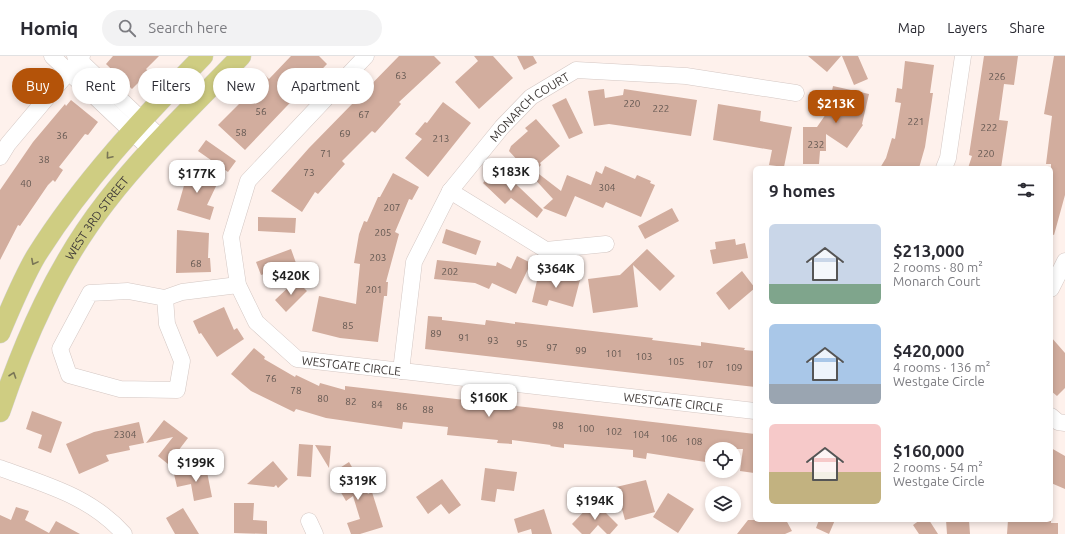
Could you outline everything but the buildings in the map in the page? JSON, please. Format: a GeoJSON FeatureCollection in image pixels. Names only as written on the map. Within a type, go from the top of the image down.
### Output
{"type":"FeatureCollection","features":[{"type":"Feature","properties":{"kind":"main road"},"geometry":{"type":"LineString","coordinates":[[0,333],[12,303],[36,257],[90,179],[136,125],[203,56]]}},
{"type":"Feature","properties":{"kind":"main road","name":"WEST 3RD STREET"},"geometry":{"type":"LineString","coordinates":[[0,412],[22,350],[56,280],[105,203],[156,144],[241,56]]}},
{"type":"Feature","properties":{"kind":"street"},"geometry":{"type":"LineString","coordinates":[[52,56],[76,61],[136,125],[156,144]]}},
{"type":"Feature","properties":{"kind":"street","name":"WESTGATE CIRCLE"},"geometry":{"type":"LineString","coordinates":[[366,56],[248,181],[231,237],[238,285],[256,322],[296,359],[753,411]]}},
{"type":"Feature","properties":{"kind":"street"},"geometry":{"type":"LineString","coordinates":[[945,166],[948,158],[963,56]]}},
{"type":"Feature","properties":{"kind":"street"},"geometry":{"type":"LineString","coordinates":[[0,157],[8,144],[76,61]]}},
{"type":"Feature","properties":{"kind":"street","name":"MONARCH COURT"},"geometry":{"type":"LineString","coordinates":[[401,371],[414,262],[450,191],[502,127],[531,97],[576,70],[686,76],[796,93]]}},
{"type":"Feature","properties":{"kind":"street"},"geometry":{"type":"LineString","coordinates":[[450,191],[546,250],[606,244]]}},
{"type":"Feature","properties":{"kind":"street"},"geometry":{"type":"LineString","coordinates":[[1053,285],[1065,261]]}},
{"type":"Feature","properties":{"kind":"street"},"geometry":{"type":"LineString","coordinates":[[165,298],[167,324],[182,361],[177,390],[120,390],[69,375],[60,349],[90,293],[128,291],[165,298],[182,292],[238,285]]}},
{"type":"Feature","properties":{"kind":"street"},"geometry":{"type":"LineString","coordinates":[[1053,418],[1058,422],[1065,423]]}},
{"type":"Feature","properties":{"kind":"street"},"geometry":{"type":"LineString","coordinates":[[0,468],[85,502],[107,516],[124,534]]}}]}
